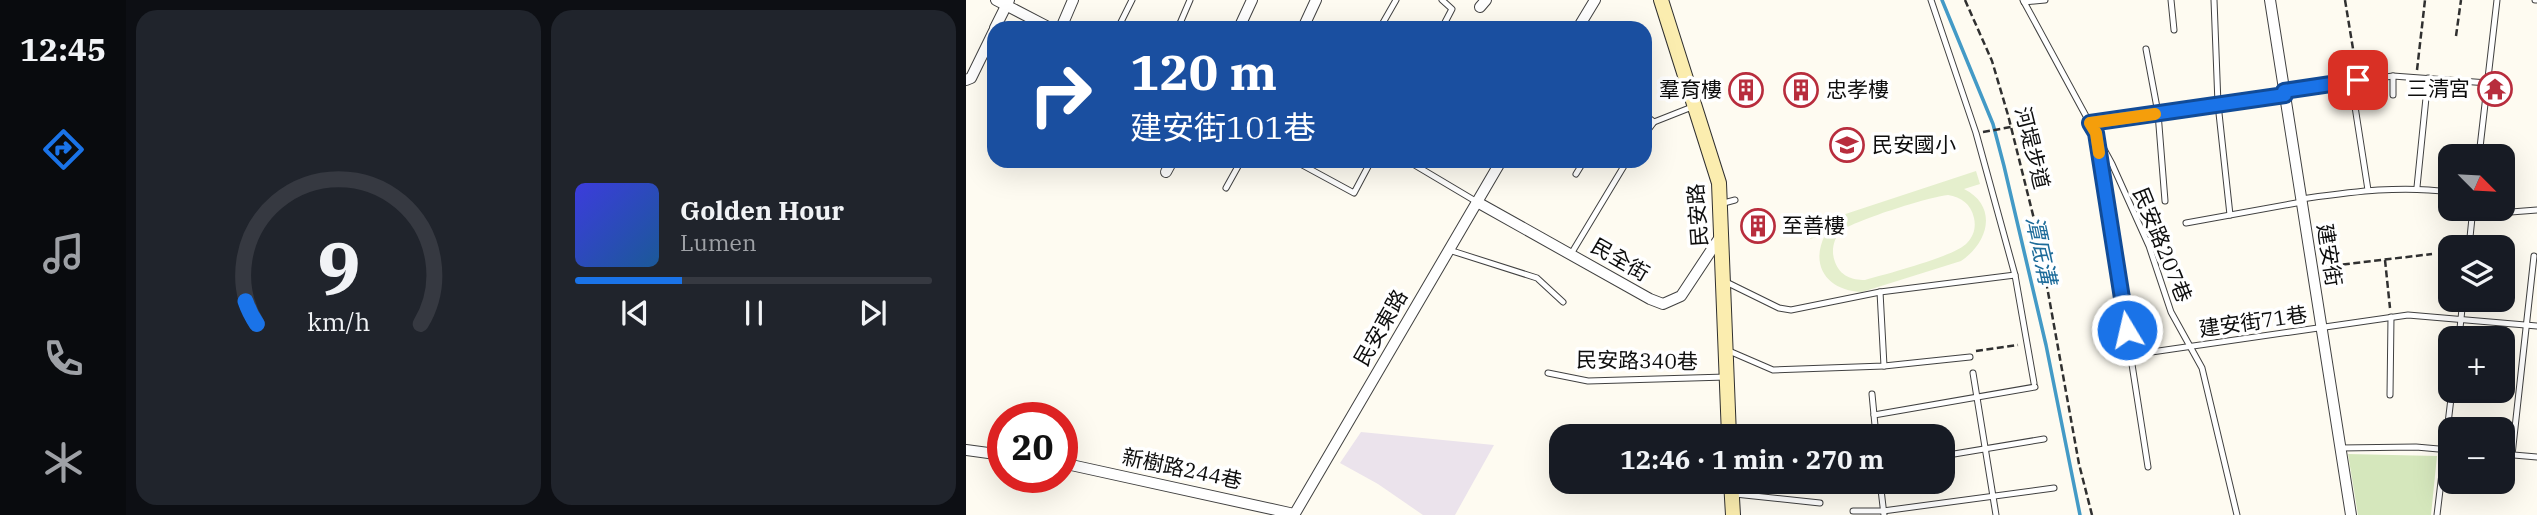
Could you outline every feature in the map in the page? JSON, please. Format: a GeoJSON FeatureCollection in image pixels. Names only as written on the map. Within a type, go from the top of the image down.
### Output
{"type":"FeatureCollection","features":[{"type":"Feature","properties":{"kind":"street"},"geometry":{"type":"LineString","coordinates":[[1064,21],[1073,0]]}},
{"type":"Feature","properties":{"kind":"street"},"geometry":{"type":"LineString","coordinates":[[1242,21],[1252,0]]}},
{"type":"Feature","properties":{"kind":"street"},"geometry":{"type":"LineString","coordinates":[[1306,21],[1316,0]]}},
{"type":"Feature","properties":{"kind":"street"},"geometry":{"type":"LineString","coordinates":[[1582,21],[1595,0]]}},
{"type":"Feature","properties":{"kind":"street","name":"民安路"},"geometry":{"type":"LineString","coordinates":[[1661,0],[1719,183],[1729,424]]}},
{"type":"Feature","properties":{"kind":"street","name":"建安街"},"geometry":{"type":"LineString","coordinates":[[2270,0],[2351,515]]}},
{"type":"Feature","properties":{"kind":"street"},"geometry":{"type":"LineString","coordinates":[[998,21],[1004,2],[1038,21]]}},
{"type":"Feature","properties":{"kind":"street"},"geometry":{"type":"LineString","coordinates":[[966,80],[971,78],[987,45]]}},
{"type":"Feature","properties":{"kind":"street"},"geometry":{"type":"LineString","coordinates":[[1166,172],[1168,168]]}},
{"type":"Feature","properties":{"kind":"street","name":"民安東路"},"geometry":{"type":"LineString","coordinates":[[1296,515],[1497,168]]}},
{"type":"Feature","properties":{"kind":"street","name":"民全街"},"geometry":{"type":"LineString","coordinates":[[1477,202],[1663,304],[1681,296],[1722,234]]}},
{"type":"Feature","properties":{"kind":"street"},"geometry":{"type":"LineString","coordinates":[[966,450],[987,453]]}},
{"type":"Feature","properties":{"kind":"street","name":"新樹路244巷"},"geometry":{"type":"LineString","coordinates":[[1078,467],[1296,515]]}},
{"type":"Feature","properties":{"kind":"street"},"geometry":{"type":"LineString","coordinates":[[1732,494],[1733,515]]}},
{"type":"Feature","properties":{"kind":"lane"},"geometry":{"type":"LineString","coordinates":[[1122,21],[1132,0]]}},
{"type":"Feature","properties":{"kind":"lane"},"geometry":{"type":"LineString","coordinates":[[1181,21],[1190,0]]}},
{"type":"Feature","properties":{"kind":"lane"},"geometry":{"type":"LineString","coordinates":[[1384,21],[1396,0]]}},
{"type":"Feature","properties":{"kind":"lane"},"geometry":{"type":"LineString","coordinates":[[1442,0],[1452,9],[1446,21]]}},
{"type":"Feature","properties":{"kind":"lane"},"geometry":{"type":"LineString","coordinates":[[1874,415],[2035,385],[2015,275],[1976,133],[1931,0]]}},
{"type":"Feature","properties":{"kind":"lane"},"geometry":{"type":"LineString","coordinates":[[2023,1],[2045,0]]}},
{"type":"Feature","properties":{"kind":"lane"},"geometry":{"type":"LineString","coordinates":[[2171,0],[2174,30]]}},
{"type":"Feature","properties":{"kind":"lane"},"geometry":{"type":"LineString","coordinates":[[2214,0],[2218,104],[2230,215]]}},
{"type":"Feature","properties":{"kind":"lane"},"geometry":{"type":"LineString","coordinates":[[2480,144],[2497,0]]}},
{"type":"Feature","properties":{"kind":"lane","name":"民安路207巷"},"geometry":{"type":"LineString","coordinates":[[2023,1],[2096,133],[2149,246],[2171,312],[2202,368],[2237,515]]}},
{"type":"Feature","properties":{"kind":"lane"},"geometry":{"type":"LineString","coordinates":[[2146,49],[2158,113],[2165,201]]}},
{"type":"Feature","properties":{"kind":"lane"},"geometry":{"type":"LineString","coordinates":[[2393,76],[2393,95]]}},
{"type":"Feature","properties":{"kind":"lane"},"geometry":{"type":"LineString","coordinates":[[2090,123],[2393,76],[2488,83]]}},
{"type":"Feature","properties":{"kind":"lane"},"geometry":{"type":"LineString","coordinates":[[2417,187],[2428,78]]}},
{"type":"Feature","properties":{"kind":"lane"},"geometry":{"type":"LineString","coordinates":[[2354,80],[2368,190]]}},
{"type":"Feature","properties":{"kind":"lane"},"geometry":{"type":"LineString","coordinates":[[1652,124],[1695,106]]}},
{"type":"Feature","properties":{"kind":"lane"},"geometry":{"type":"LineString","coordinates":[[2096,133],[2148,467]]}},
{"type":"Feature","properties":{"kind":"lane"},"geometry":{"type":"LineString","coordinates":[[1226,188],[1237,168]]}},
{"type":"Feature","properties":{"kind":"lane"},"geometry":{"type":"LineString","coordinates":[[1310,168],[1354,193],[1367,168]]}},
{"type":"Feature","properties":{"kind":"lane"},"geometry":{"type":"LineString","coordinates":[[1420,168],[1477,202]]}},
{"type":"Feature","properties":{"kind":"lane"},"geometry":{"type":"LineString","coordinates":[[1576,174],[1580,168]]}},
{"type":"Feature","properties":{"kind":"lane"},"geometry":{"type":"LineString","coordinates":[[1571,254],[1623,168]]}},
{"type":"Feature","properties":{"kind":"lane"},"geometry":{"type":"LineString","coordinates":[[2186,223],[2301,200],[2368,190],[2417,187],[2438,190]]}},
{"type":"Feature","properties":{"kind":"lane"},"geometry":{"type":"LineString","coordinates":[[1720,204],[1735,200]]}},
{"type":"Feature","properties":{"kind":"lane"},"geometry":{"type":"LineString","coordinates":[[2515,211],[2537,210]]}},
{"type":"Feature","properties":{"kind":"lane"},"geometry":{"type":"LineString","coordinates":[[1448,250],[1537,278],[1563,302]]}},
{"type":"Feature","properties":{"kind":"lane"},"geometry":{"type":"LineString","coordinates":[[2515,427],[2534,256]]}},
{"type":"Feature","properties":{"kind":"lane"},"geometry":{"type":"LineString","coordinates":[[1721,280],[1779,308],[1791,310],[1880,292],[2015,275]]}},
{"type":"Feature","properties":{"kind":"lane"},"geometry":{"type":"LineString","coordinates":[[1880,292],[1884,366]]}},
{"type":"Feature","properties":{"kind":"lane"},"geometry":{"type":"LineString","coordinates":[[2460,326],[2462,312]]}},
{"type":"Feature","properties":{"kind":"lane","name":"建安街71巷"},"geometry":{"type":"LineString","coordinates":[[2131,355],[2408,315],[2537,326]]}},
{"type":"Feature","properties":{"kind":"lane"},"geometry":{"type":"LineString","coordinates":[[2390,395],[2391,317]]}},
{"type":"Feature","properties":{"kind":"lane"},"geometry":{"type":"LineString","coordinates":[[1724,349],[1773,370],[1884,366],[1970,357]]}},
{"type":"Feature","properties":{"kind":"lane","name":"民安路340巷"},"geometry":{"type":"LineString","coordinates":[[1548,373],[1588,381],[1726,377]]}},
{"type":"Feature","properties":{"kind":"lane"},"geometry":{"type":"LineString","coordinates":[[1973,373],[1996,515]]}},
{"type":"Feature","properties":{"kind":"lane"},"geometry":{"type":"LineString","coordinates":[[1872,394],[1875,424]]}},
{"type":"Feature","properties":{"kind":"lane"},"geometry":{"type":"LineString","coordinates":[[1955,454],[2044,439]]}},
{"type":"Feature","properties":{"kind":"lane"},"geometry":{"type":"LineString","coordinates":[[2340,449],[2438,449]]}},
{"type":"Feature","properties":{"kind":"lane"},"geometry":{"type":"LineString","coordinates":[[2515,455],[2537,457]]}},
{"type":"Feature","properties":{"kind":"lane"},"geometry":{"type":"LineString","coordinates":[[1853,511],[1883,513],[2054,488]]}},
{"type":"Feature","properties":{"kind":"lane"},"geometry":{"type":"LineString","coordinates":[[1768,494],[1821,503]]}},
{"type":"Feature","properties":{"kind":"lane"},"geometry":{"type":"LineString","coordinates":[[1881,494],[1883,513]]}},
{"type":"Feature","properties":{"kind":"lane"},"geometry":{"type":"LineString","coordinates":[[2437,515],[2441,494]]}},
{"type":"Feature","properties":{"kind":"path","name":"河堤步道"},"geometry":{"type":"LineString","coordinates":[[1965,0],[1992,61],[2037,231],[2079,464],[2092,515]]}},
{"type":"Feature","properties":{"kind":"path"},"geometry":{"type":"LineString","coordinates":[[2345,0],[2354,80]]}},
{"type":"Feature","properties":{"kind":"path"},"geometry":{"type":"LineString","coordinates":[[2416,77],[2425,0]]}},
{"type":"Feature","properties":{"kind":"path"},"geometry":{"type":"LineString","coordinates":[[2456,36],[2461,0]]}},
{"type":"Feature","properties":{"kind":"path"},"geometry":{"type":"LineString","coordinates":[[1980,132],[2011,127]]}},
{"type":"Feature","properties":{"kind":"path"},"geometry":{"type":"LineString","coordinates":[[2312,268],[2432,254]]}},
{"type":"Feature","properties":{"kind":"path"},"geometry":{"type":"LineString","coordinates":[[2385,260],[2391,317]]}},
{"type":"Feature","properties":{"kind":"path"},"geometry":{"type":"LineString","coordinates":[[1970,357],[1971,352],[2028,344]]}},
{"type":"Feature","properties":{"kind":"shaded area"},"geometry":{"type":"Polygon","coordinates":[[[1361,432],[1494,445],[1455,515],[1423,515],[1378,484],[1340,463],[1361,432]]]}},
{"type":"Feature","properties":{"kind":"green space"},"geometry":{"type":"Polygon","coordinates":[[[1976,171],[1980,184],[1964,189],[1982,205],[1986,224],[1978,244],[1961,261],[1862,292],[1840,287],[1825,275],[1819,257],[1825,235],[1810,239],[1806,227],[1976,171]],[[1939,196],[1874,216],[1840,232],[1833,250],[1837,267],[1847,276],[1865,280],[1920,264],[1960,248],[1971,237],[1975,221],[1968,205],[1953,196],[1939,196]]]}},
{"type":"Feature","properties":{"kind":"green space"},"geometry":{"type":"Polygon","coordinates":[[[2348,454],[2437,456],[2431,515],[2358,515],[2348,454]]]}},
{"type":"Feature","properties":{"kind":"waterway","name":"潭底溝"},"geometry":{"type":"LineString","coordinates":[[1942,0],[1993,124],[2046,345],[2080,515]]}},
{"type":"Feature","properties":{"kind":"slow traffic"},"geometry":{"type":"LineString","coordinates":[[2099,153],[2096,133],[2090,123],[2155,114]]}},
{"type":"Feature","properties":{"kind":"place","name":"三清宮"},"geometry":{"type":"Point","coordinates":[2495,89]}},
{"type":"Feature","properties":{"kind":"place","name":"羣育樓"},"geometry":{"type":"Point","coordinates":[1746,90]}},
{"type":"Feature","properties":{"kind":"place","name":"忠孝樓"},"geometry":{"type":"Point","coordinates":[1801,90]}},
{"type":"Feature","properties":{"kind":"place","name":"民安國小"},"geometry":{"type":"Point","coordinates":[1847,145]}},
{"type":"Feature","properties":{"kind":"place","name":"至善樓"},"geometry":{"type":"Point","coordinates":[1758,226]}},
{"type":"Feature","properties":{"kind":"route"},"geometry":{"type":"LineString","coordinates":[[2127,330],[2096,133],[2090,123],[2285,95],[2284,91],[2358,80]]}}]}
